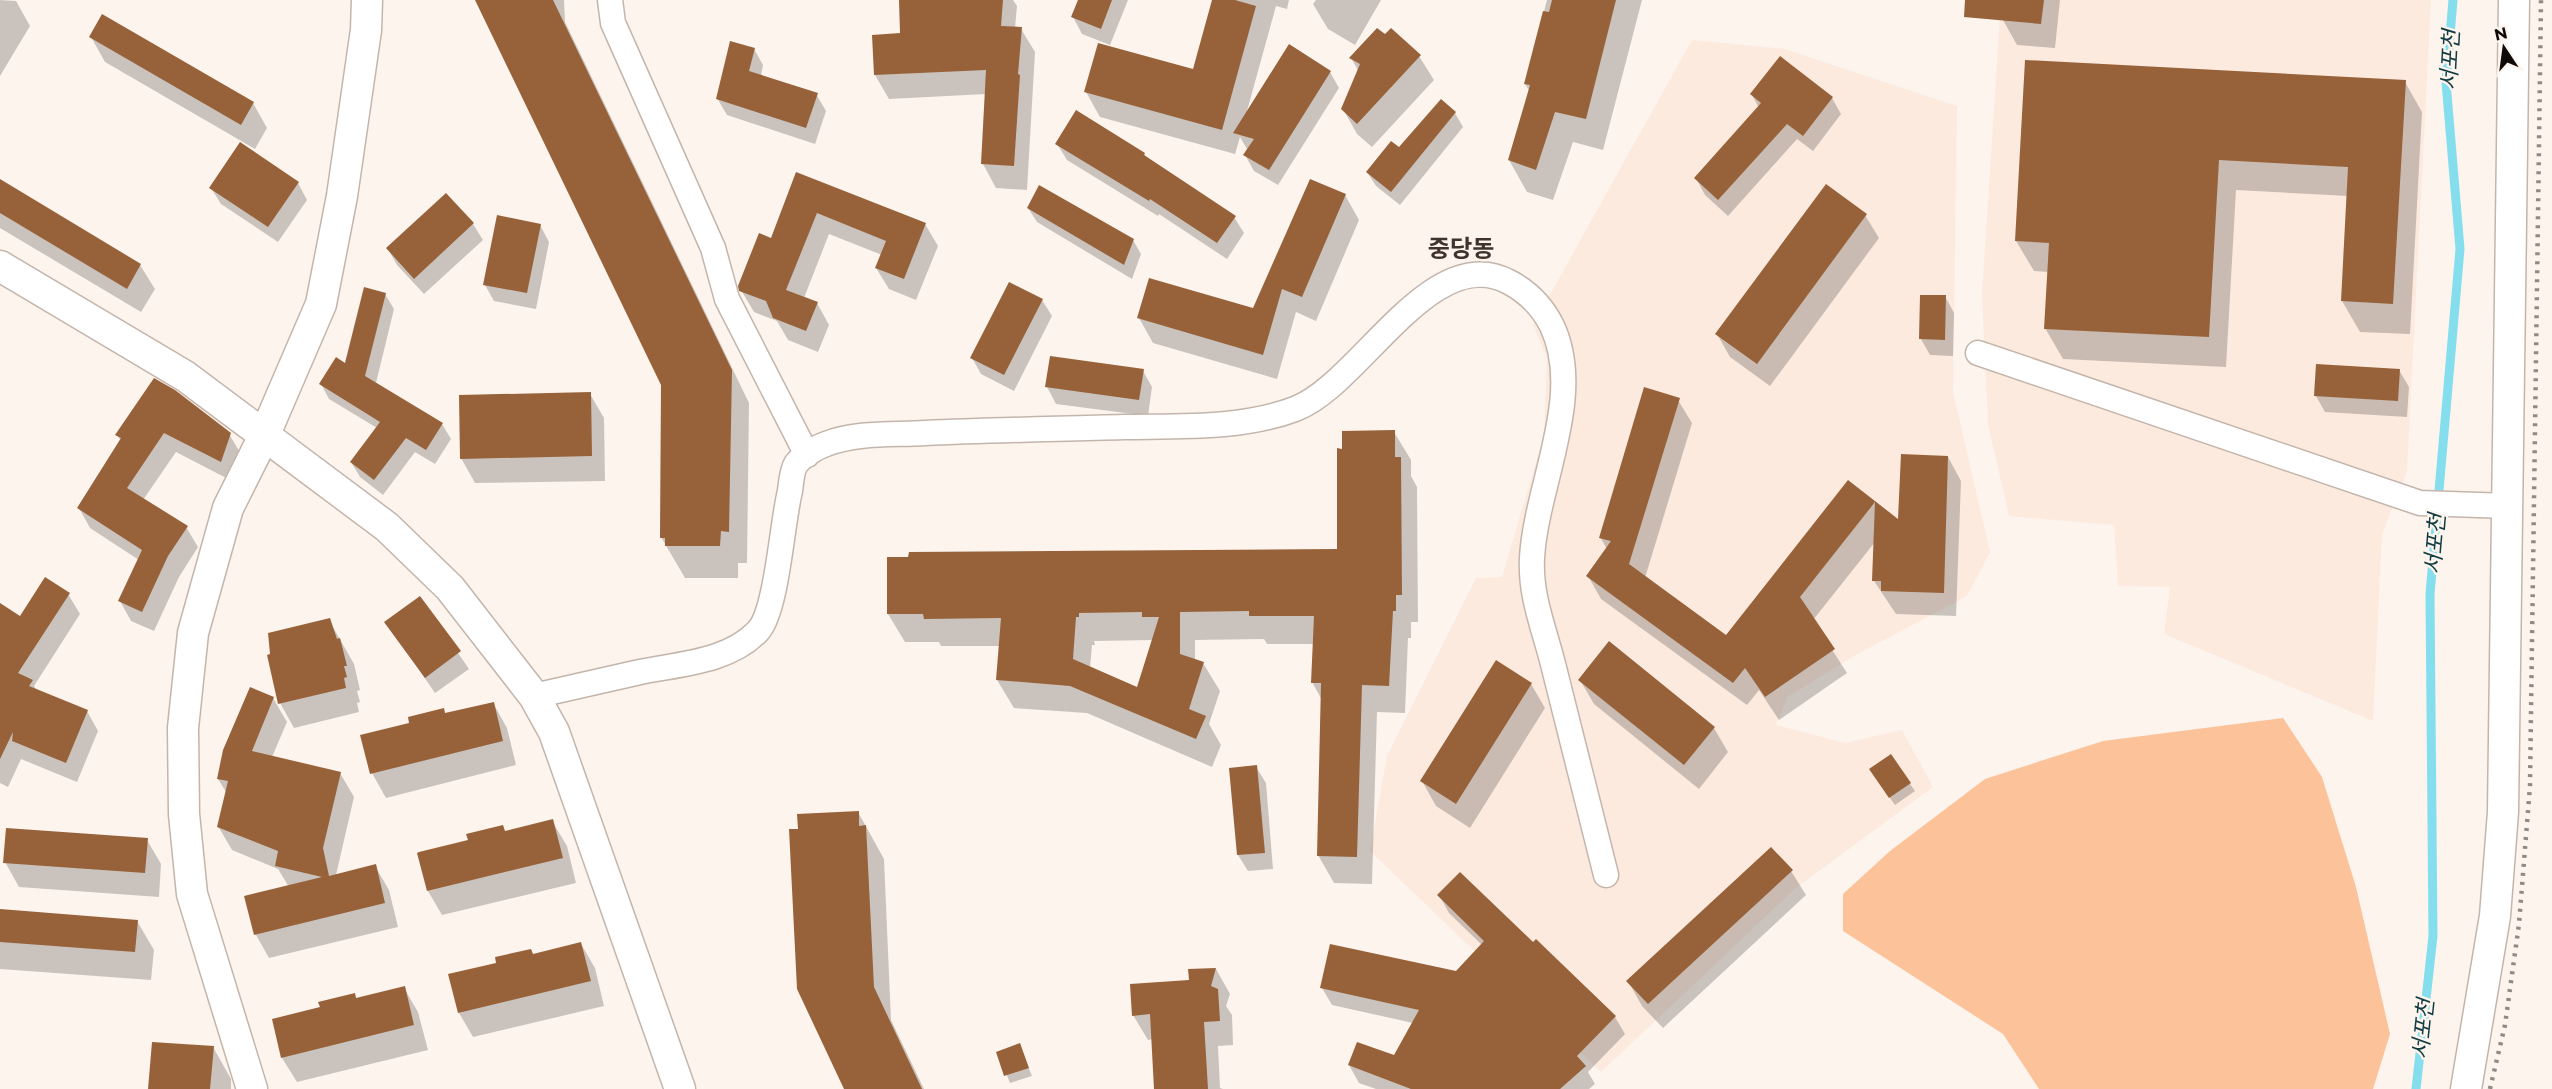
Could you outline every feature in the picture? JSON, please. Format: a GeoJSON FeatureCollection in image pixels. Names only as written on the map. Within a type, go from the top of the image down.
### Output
{"type":"FeatureCollection","features":[{"type":"Feature","properties":{"kind":"street"},"geometry":{"type":"LineString","coordinates":[[252,1089],[192,894],[184,814],[183,728],[193,633],[228,508],[265,434],[321,304],[342,196],[366,30],[367,0]]}},
{"type":"Feature","properties":{"kind":"street"},"geometry":{"type":"LineString","coordinates":[[610,0],[613,23],[713,248],[727,299],[807,455]]}},
{"type":"Feature","properties":{"kind":"street"},"geometry":{"type":"LineString","coordinates":[[2466,1089],[2495,916],[2503,812],[2514,0]]}},
{"type":"Feature","properties":{"kind":"street"},"geometry":{"type":"LineString","coordinates":[[0,266],[185,376],[387,527],[450,588],[534,696],[554,732],[680,1089]]}},
{"type":"Feature","properties":{"kind":"street"},"geometry":{"type":"LineString","coordinates":[[534,696],[647,671],[696,663],[740,645],[762,628],[770,605],[787,503],[796,465],[819,446],[846,437],[992,430],[1198,426],[1254,420],[1299,408],[1328,388],[1390,328],[1443,282],[1477,273],[1498,277],[1530,294],[1552,326],[1562,358],[1563,402],[1536,521],[1532,560],[1534,604],[1549,648],[1606,875]]}},
{"type":"Feature","properties":{"kind":"street"},"geometry":{"type":"LineString","coordinates":[[1978,353],[2420,503],[2508,506]]}},
{"type":"Feature","properties":{"kind":"shaded area"},"geometry":{"type":"Polygon","coordinates":[[[2001,0],[2431,0],[2407,471],[2382,534],[2373,721],[2164,634],[2170,587],[2118,586],[2114,525],[2009,516],[1988,424],[1982,294],[2001,0]]]}},
{"type":"Feature","properties":{"kind":"shaded area"},"geometry":{"type":"Polygon","coordinates":[[[1692,40],[1785,49],[1957,106],[1953,392],[1990,552],[1967,596],[1854,656],[1787,697],[1776,725],[1845,743],[1902,730],[1933,787],[1796,888],[1601,1072],[1370,851],[1387,756],[1476,578],[1502,577],[1544,436],[1547,358],[1533,325],[1692,40]]]}},
{"type":"Feature","properties":{"kind":"shaded area"},"geometry":{"type":"Polygon","coordinates":[[[2283,718],[2322,777],[2356,887],[2390,1034],[2373,1089],[2039,1089],[2003,1034],[1843,931],[1843,894],[1890,851],[1985,779],[2103,741],[2283,718]]]}},
{"type":"Feature","properties":{"kind":"building"},"geometry":{"type":"Polygon","coordinates":[[[475,0],[553,0],[732,370],[729,532],[721,531],[720,546],[665,546],[665,538],[660,538],[661,385],[475,0]]]}},
{"type":"Feature","properties":{"kind":"building"},"geometry":{"type":"Polygon","coordinates":[[[899,0],[1003,0],[1001,26],[1022,27],[1014,166],[981,164],[986,70],[874,75],[872,35],[900,33],[899,0]]]}},
{"type":"Feature","properties":{"kind":"building"},"geometry":{"type":"Polygon","coordinates":[[[1078,0],[1112,0],[1101,29],[1071,17],[1078,0]]]}},
{"type":"Feature","properties":{"kind":"building"},"geometry":{"type":"Polygon","coordinates":[[[1212,0],[1235,0],[1256,6],[1222,130],[1084,92],[1098,43],[1193,69],[1212,0]]]}},
{"type":"Feature","properties":{"kind":"building"},"geometry":{"type":"Polygon","coordinates":[[[1552,0],[1616,0],[1586,119],[1555,112],[1536,170],[1508,160],[1530,85],[1524,84],[1543,11],[1549,12],[1552,0]]]}},
{"type":"Feature","properties":{"kind":"building"},"geometry":{"type":"Polygon","coordinates":[[[1965,0],[2044,0],[2041,24],[1964,17],[1965,0]]]}},
{"type":"Feature","properties":{"kind":"building"},"geometry":{"type":"Polygon","coordinates":[[[102,14],[254,102],[241,125],[89,37],[102,14]]]}},
{"type":"Feature","properties":{"kind":"building"},"geometry":{"type":"Polygon","coordinates":[[[1377,28],[1385,34],[1391,28],[1421,55],[1357,124],[1341,109],[1360,64],[1349,58],[1377,28]]]}},
{"type":"Feature","properties":{"kind":"building"},"geometry":{"type":"Polygon","coordinates":[[[730,41],[755,48],[749,71],[818,93],[806,128],[716,99],[730,41]]]}},
{"type":"Feature","properties":{"kind":"building"},"geometry":{"type":"Polygon","coordinates":[[[1289,44],[1331,71],[1269,170],[1243,155],[1254,139],[1233,133],[1289,44]]]}},
{"type":"Feature","properties":{"kind":"building"},"geometry":{"type":"Polygon","coordinates":[[[1780,56],[1833,97],[1803,136],[1787,124],[1718,200],[1694,178],[1761,103],[1750,94],[1780,56]]]}},
{"type":"Feature","properties":{"kind":"building"},"geometry":{"type":"Polygon","coordinates":[[[2025,60],[2406,80],[2393,304],[2341,301],[2348,167],[2219,160],[2209,337],[2044,329],[2049,243],[2015,241],[2025,60]]]}},
{"type":"Feature","properties":{"kind":"building"},"geometry":{"type":"Polygon","coordinates":[[[1441,99],[1456,112],[1391,192],[1366,172],[1391,141],[1399,147],[1441,99]]]}},
{"type":"Feature","properties":{"kind":"building"},"geometry":{"type":"Polygon","coordinates":[[[1076,110],[1145,153],[1144,155],[1236,216],[1217,243],[1150,199],[1149,201],[1055,144],[1076,110]]]}},
{"type":"Feature","properties":{"kind":"building"},"geometry":{"type":"Polygon","coordinates":[[[240,142],[299,182],[268,227],[209,188],[240,142]]]}},
{"type":"Feature","properties":{"kind":"building"},"geometry":{"type":"Polygon","coordinates":[[[796,172],[926,223],[904,279],[875,268],[886,241],[817,213],[786,290],[818,302],[806,331],[773,318],[766,301],[739,291],[738,286],[759,233],[771,238],[796,172]]]}},
{"type":"Feature","properties":{"kind":"building"},"geometry":{"type":"Polygon","coordinates":[[[0,179],[141,264],[127,289],[0,213],[0,179]]]}},
{"type":"Feature","properties":{"kind":"building"},"geometry":{"type":"Polygon","coordinates":[[[1310,179],[1346,194],[1302,297],[1282,289],[1263,355],[1137,318],[1149,278],[1253,308],[1310,179]]]}},
{"type":"Feature","properties":{"kind":"building"},"geometry":{"type":"Polygon","coordinates":[[[1826,184],[1867,214],[1757,364],[1715,334],[1826,184]]]}},
{"type":"Feature","properties":{"kind":"building"},"geometry":{"type":"Polygon","coordinates":[[[1039,185],[1134,239],[1124,265],[1027,208],[1039,185]]]}},
{"type":"Feature","properties":{"kind":"building"},"geometry":{"type":"Polygon","coordinates":[[[446,193],[474,223],[414,279],[386,248],[446,193]]]}},
{"type":"Feature","properties":{"kind":"building"},"geometry":{"type":"Polygon","coordinates":[[[497,215],[541,224],[527,293],[483,285],[497,215]]]}},
{"type":"Feature","properties":{"kind":"building"},"geometry":{"type":"Polygon","coordinates":[[[1009,282],[1043,299],[1004,375],[970,358],[1009,282]]]}},
{"type":"Feature","properties":{"kind":"building"},"geometry":{"type":"Polygon","coordinates":[[[364,287],[386,293],[365,376],[443,423],[426,450],[406,438],[374,480],[350,462],[380,422],[319,384],[336,357],[345,363],[364,287]]]}},
{"type":"Feature","properties":{"kind":"building"},"geometry":{"type":"Polygon","coordinates":[[[1920,295],[1946,295],[1945,340],[1919,339],[1920,295]]]}},
{"type":"Feature","properties":{"kind":"building"},"geometry":{"type":"Polygon","coordinates":[[[1050,356],[1144,369],[1139,400],[1045,387],[1050,356]]]}},
{"type":"Feature","properties":{"kind":"building"},"geometry":{"type":"Polygon","coordinates":[[[2316,364],[2400,369],[2398,401],[2314,396],[2316,364]]]}},
{"type":"Feature","properties":{"kind":"building"},"geometry":{"type":"Polygon","coordinates":[[[154,378],[175,390],[231,433],[221,462],[164,433],[127,488],[188,526],[168,556],[142,612],[118,601],[142,550],[77,508],[121,438],[115,435],[154,378]]]}},
{"type":"Feature","properties":{"kind":"building"},"geometry":{"type":"Polygon","coordinates":[[[1644,387],[1680,398],[1629,564],[1726,635],[1848,480],[1898,519],[1901,454],[1948,456],[1944,593],[1881,591],[1881,581],[1872,581],[1875,502],[1800,597],[1835,649],[1765,697],[1745,668],[1733,683],[1586,576],[1611,541],[1599,538],[1644,387]]]}},
{"type":"Feature","properties":{"kind":"building"},"geometry":{"type":"Polygon","coordinates":[[[591,392],[592,456],[460,459],[459,395],[591,392]]]}},
{"type":"Feature","properties":{"kind":"building"},"geometry":{"type":"Polygon","coordinates":[[[1395,430],[1395,457],[1401,457],[1402,595],[1396,595],[1396,611],[1393,611],[1389,686],[1362,685],[1357,857],[1317,856],[1321,683],[1311,683],[1314,616],[1249,616],[1249,611],[1180,612],[1180,654],[1204,662],[1189,709],[1206,716],[1196,739],[1070,686],[996,680],[1001,618],[924,619],[923,614],[887,614],[887,557],[908,557],[909,552],[1337,549],[1337,448],[1342,449],[1342,431],[1395,430]],[[1142,612],[1079,613],[1079,617],[1076,617],[1073,659],[1137,687],[1159,617],[1142,617],[1142,612]]]}},
{"type":"Feature","properties":{"kind":"building"},"geometry":{"type":"Polygon","coordinates":[[[45,577],[70,593],[18,673],[33,680],[29,686],[88,710],[66,763],[12,741],[13,732],[0,759],[0,603],[20,616],[45,577]]]}},
{"type":"Feature","properties":{"kind":"building"},"geometry":{"type":"Polygon","coordinates":[[[420,596],[461,651],[425,678],[384,622],[420,596]]]}},
{"type":"Feature","properties":{"kind":"building"},"geometry":{"type":"Polygon","coordinates":[[[330,618],[337,639],[340,638],[347,666],[344,666],[347,677],[344,678],[346,688],[278,704],[267,655],[270,654],[268,633],[330,618]]]}},
{"type":"Feature","properties":{"kind":"building"},"geometry":{"type":"Polygon","coordinates":[[[1609,641],[1715,727],[1684,765],[1578,680],[1609,641]]]}},
{"type":"Feature","properties":{"kind":"building"},"geometry":{"type":"Polygon","coordinates":[[[1496,660],[1532,683],[1456,804],[1420,781],[1496,660]]]}},
{"type":"Feature","properties":{"kind":"building"},"geometry":{"type":"Polygon","coordinates":[[[250,687],[274,697],[252,751],[341,772],[323,848],[329,876],[376,864],[385,903],[254,935],[244,896],[322,877],[275,866],[278,851],[217,827],[228,781],[217,779],[223,750],[250,687]]]}},
{"type":"Feature","properties":{"kind":"building"},"geometry":{"type":"Polygon","coordinates":[[[494,702],[503,741],[370,774],[360,735],[409,723],[408,717],[444,708],[445,713],[494,702]]]}},
{"type":"Feature","properties":{"kind":"building"},"geometry":{"type":"Polygon","coordinates":[[[1891,754],[1911,783],[1889,798],[1869,769],[1891,754]]]}},
{"type":"Feature","properties":{"kind":"building"},"geometry":{"type":"Polygon","coordinates":[[[1257,765],[1265,853],[1237,855],[1229,768],[1257,765]]]}},
{"type":"Feature","properties":{"kind":"building"},"geometry":{"type":"Polygon","coordinates":[[[859,811],[859,826],[866,825],[874,987],[922,1089],[844,1089],[797,989],[789,829],[798,829],[797,814],[859,811]]]}},
{"type":"Feature","properties":{"kind":"building"},"geometry":{"type":"Polygon","coordinates":[[[553,819],[563,858],[427,891],[417,853],[468,840],[466,834],[503,825],[505,831],[553,819]]]}},
{"type":"Feature","properties":{"kind":"building"},"geometry":{"type":"Polygon","coordinates":[[[6,828],[148,838],[145,873],[3,863],[6,828]]]}},
{"type":"Feature","properties":{"kind":"building"},"geometry":{"type":"Polygon","coordinates":[[[1771,847],[1793,870],[1648,1004],[1626,981],[1771,847]]]}},
{"type":"Feature","properties":{"kind":"building"},"geometry":{"type":"Polygon","coordinates":[[[1460,872],[1533,942],[1536,939],[1616,1016],[1577,1056],[1586,1066],[1560,1089],[1411,1089],[1348,1065],[1357,1042],[1394,1055],[1419,1010],[1320,988],[1330,944],[1456,971],[1484,941],[1437,895],[1460,872]]]}},
{"type":"Feature","properties":{"kind":"building"},"geometry":{"type":"Polygon","coordinates":[[[0,909],[138,920],[135,952],[0,942],[0,909]]]}},
{"type":"Feature","properties":{"kind":"building"},"geometry":{"type":"Polygon","coordinates":[[[581,942],[591,981],[458,1013],[448,974],[496,963],[495,957],[531,949],[533,954],[581,942]]]}},
{"type":"Feature","properties":{"kind":"building"},"geometry":{"type":"Polygon","coordinates":[[[1216,968],[1211,986],[1218,989],[1220,1021],[1204,1022],[1208,1089],[1154,1089],[1150,1014],[1132,1016],[1130,984],[1189,980],[1188,969],[1216,968]]]}},
{"type":"Feature","properties":{"kind":"building"},"geometry":{"type":"Polygon","coordinates":[[[405,986],[414,1025],[281,1058],[272,1019],[320,1007],[318,1002],[355,993],[356,998],[405,986]]]}},
{"type":"Feature","properties":{"kind":"building"},"geometry":{"type":"Polygon","coordinates":[[[152,1042],[214,1046],[210,1089],[148,1089],[152,1042]]]}},
{"type":"Feature","properties":{"kind":"building"},"geometry":{"type":"Polygon","coordinates":[[[1020,1043],[1029,1068],[1004,1076],[996,1052],[1020,1043]]]}},
{"type":"Feature","properties":{"kind":"waterway","name":"서포천"},"geometry":{"type":"LineString","coordinates":[[2416,1089],[2433,936],[2430,594],[2460,249],[2446,82],[2453,0]]}},
{"type":"Feature","properties":{"kind":"railway"},"geometry":{"type":"LineString","coordinates":[[2490,1089],[2505,1025],[2519,924],[2530,786],[2541,0]]}},
{"type":"Feature","properties":{"kind":"district","name":"중당동"},"geometry":{"type":"Point","coordinates":[1461,248]}}]}
